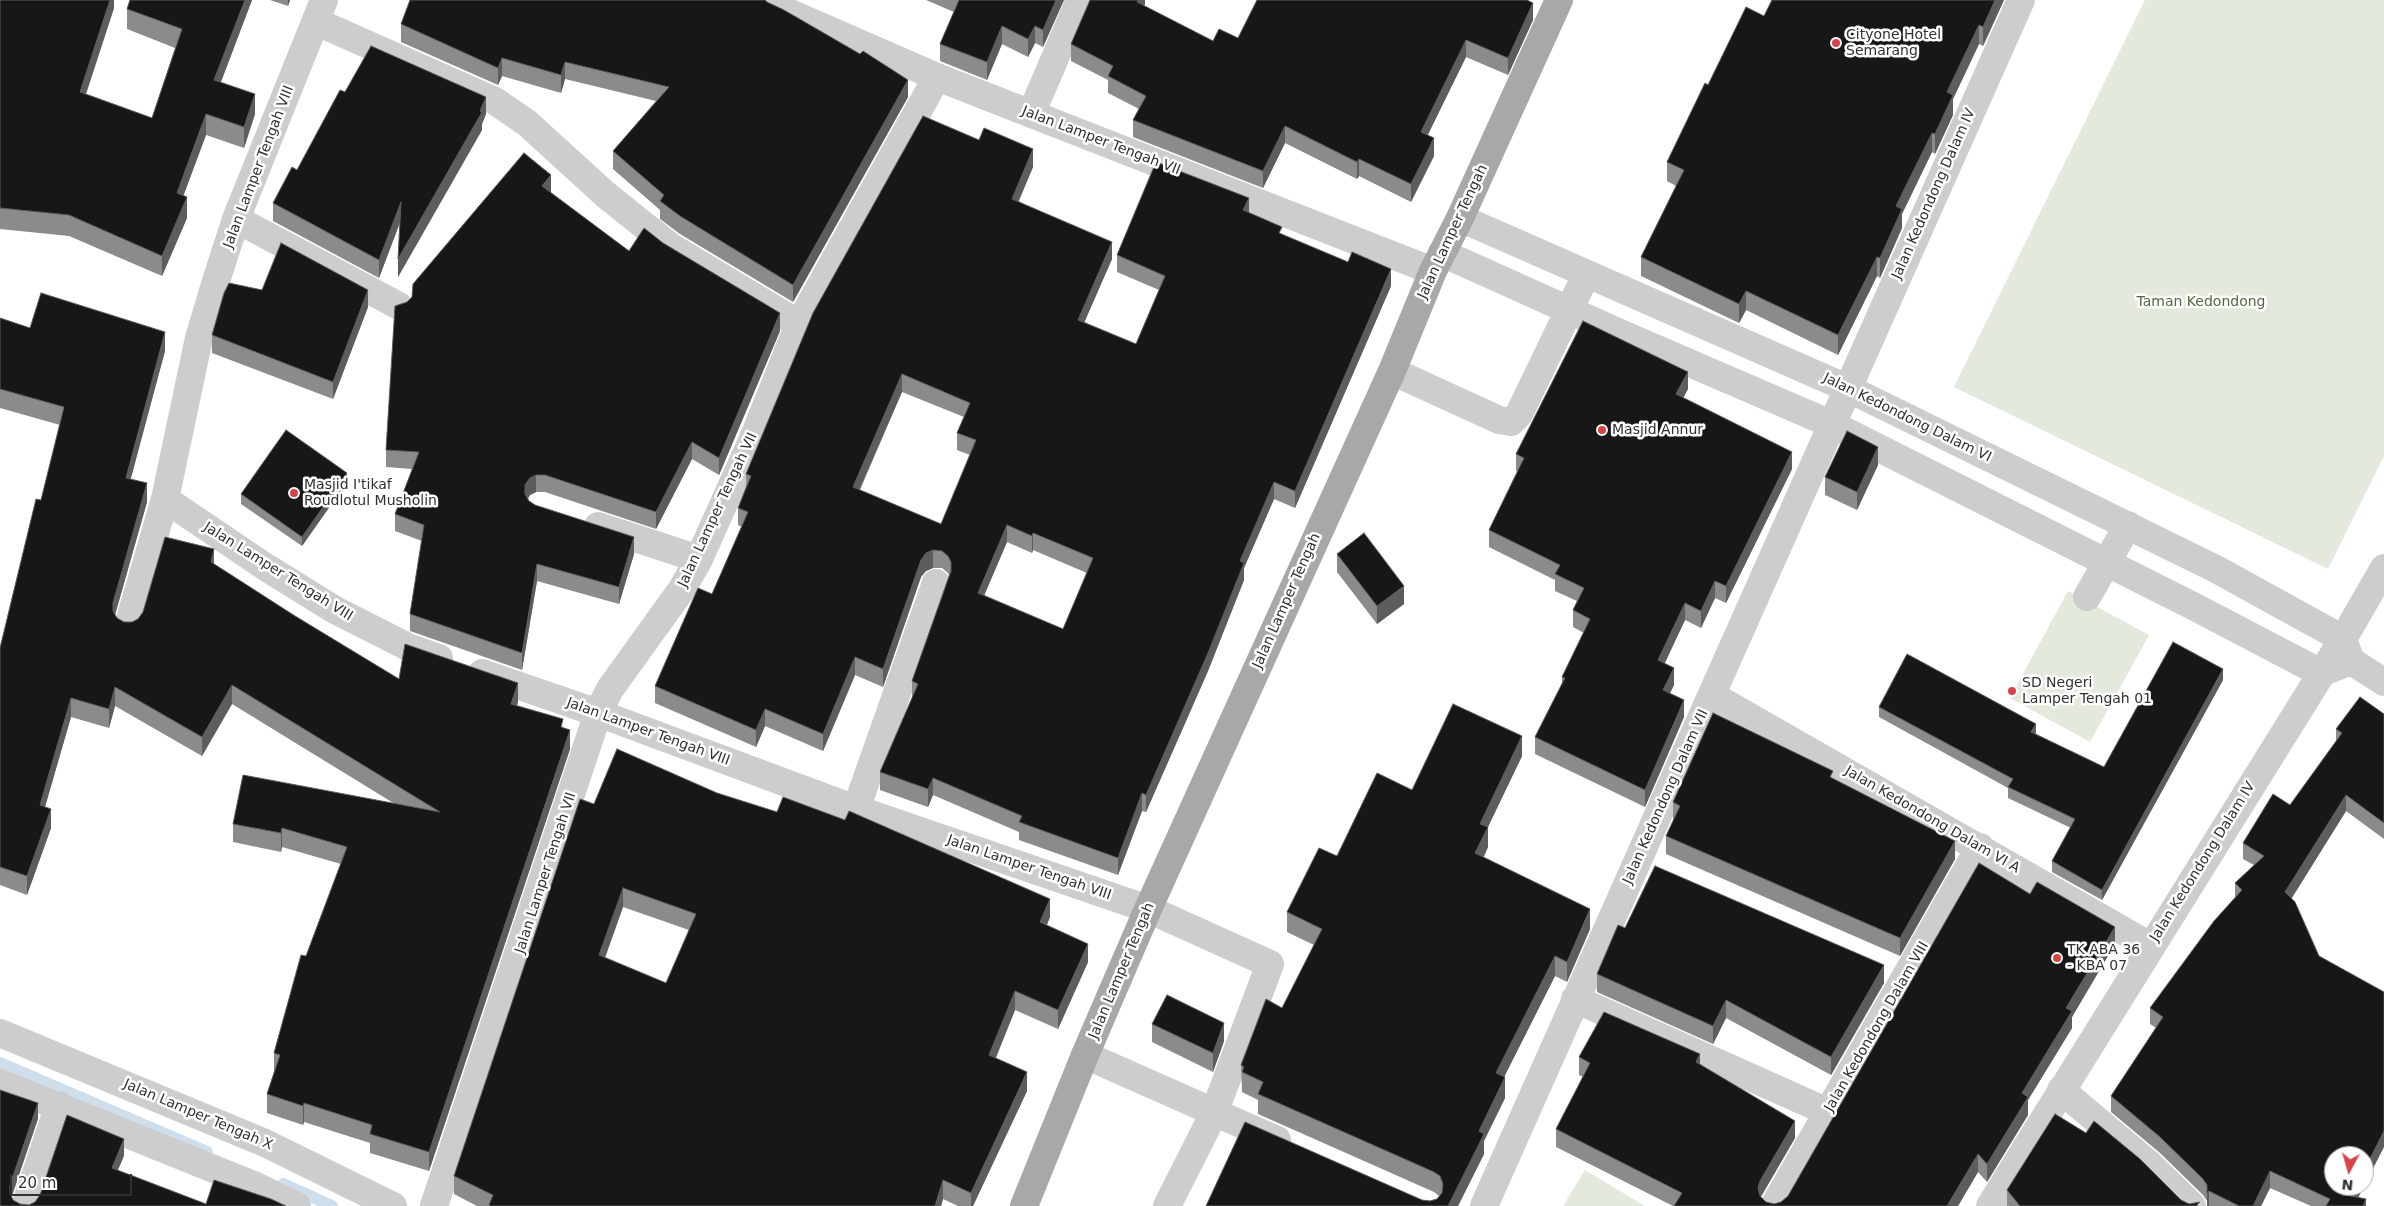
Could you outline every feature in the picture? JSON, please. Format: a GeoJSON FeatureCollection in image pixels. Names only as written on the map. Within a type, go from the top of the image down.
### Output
{"type":"FeatureCollection","features":[{"type":"Feature","properties":{"kind":"main road","name":"Jalan Lamper Tengah"},"geometry":{"type":"LineString","coordinates":[[1024,1206],[1085,1055],[1148,909],[1392,371],[1437,262],[1460,218],[1559,0]]}},
{"type":"Feature","properties":{"kind":"street"},"geometry":{"type":"LineString","coordinates":[[1031,114],[1080,0]]}},
{"type":"Feature","properties":{"kind":"street","name":"Jalan Kedondong Dalam IV"},"geometry":{"type":"LineString","coordinates":[[1847,388],[2021,0]]}},
{"type":"Feature","properties":{"kind":"street","name":"Jalan Lamper Tengah VII"},"geometry":{"type":"LineString","coordinates":[[774,6],[937,77],[1031,114],[1437,262]]}},
{"type":"Feature","properties":{"kind":"street","name":"Jalan Lamper Tengah VIII"},"geometry":{"type":"LineString","coordinates":[[799,324],[671,247],[606,195],[527,123],[494,100],[320,11],[236,219],[199,338],[165,499],[264,566],[335,610],[410,648],[598,713],[856,809],[1148,909],[1270,964],[1214,1113]]}},
{"type":"Feature","properties":{"kind":"street","name":"Jalan Lamper Tengah VII"},"geometry":{"type":"LineString","coordinates":[[434,1206],[598,713],[610,689],[682,590],[755,434],[799,324],[937,77]]}},
{"type":"Feature","properties":{"kind":"street","name":"Jalan Kedondong Dalam VI"},"geometry":{"type":"LineString","coordinates":[[1460,218],[1847,388],[2216,569],[2347,650],[2384,682]]}},
{"type":"Feature","properties":{"kind":"street"},"geometry":{"type":"LineString","coordinates":[[236,219],[399,306]]}},
{"type":"Feature","properties":{"kind":"street"},"geometry":{"type":"LineString","coordinates":[[1437,262],[1570,310],[1831,424],[2107,562],[2322,673]]}},
{"type":"Feature","properties":{"kind":"street"},"geometry":{"type":"LineString","coordinates":[[1392,371],[1499,420],[1511,422],[1519,414],[1586,274]]}},
{"type":"Feature","properties":{"kind":"street","name":"Jalan Kedondong Dalam VII"},"geometry":{"type":"LineString","coordinates":[[1484,1206],[1712,696],[1847,388]]}},
{"type":"Feature","properties":{"kind":"street"},"geometry":{"type":"LineString","coordinates":[[1912,465],[1931,429]]}},
{"type":"Feature","properties":{"kind":"street"},"geometry":{"type":"LineString","coordinates":[[128,626],[165,499]]}},
{"type":"Feature","properties":{"kind":"street"},"geometry":{"type":"LineString","coordinates":[[578,519],[698,558]]}},
{"type":"Feature","properties":{"kind":"street"},"geometry":{"type":"LineString","coordinates":[[2087,597],[2128,525]]}},
{"type":"Feature","properties":{"kind":"street","name":"Jalan Kedondong Dalam IV"},"geometry":{"type":"LineString","coordinates":[[1990,1206],[2150,946],[2322,673],[2347,650],[2384,568]]}},
{"type":"Feature","properties":{"kind":"street"},"geometry":{"type":"LineString","coordinates":[[2195,607],[2216,569]]}},
{"type":"Feature","properties":{"kind":"street"},"geometry":{"type":"LineString","coordinates":[[856,809],[936,584]]}},
{"type":"Feature","properties":{"kind":"street","name":"Jalan Kedondong Dalam VI A"},"geometry":{"type":"LineString","coordinates":[[1712,696],[1980,847],[2150,946]]}},
{"type":"Feature","properties":{"kind":"street","name":"Jalan Kedondong Dalam VIII"},"geometry":{"type":"LineString","coordinates":[[1774,1206],[1980,847]]}},
{"type":"Feature","properties":{"kind":"street"},"geometry":{"type":"LineString","coordinates":[[1638,859],[1665,871]]}},
{"type":"Feature","properties":{"kind":"street"},"geometry":{"type":"LineString","coordinates":[[1880,964],[1907,976]]}},
{"type":"Feature","properties":{"kind":"street"},"geometry":{"type":"LineString","coordinates":[[1575,999],[1828,1112]]}},
{"type":"Feature","properties":{"kind":"street","name":"Jalan Lamper Tengah X"},"geometry":{"type":"LineString","coordinates":[[0,1033],[265,1142],[392,1206]]}},
{"type":"Feature","properties":{"kind":"street"},"geometry":{"type":"LineString","coordinates":[[1085,1055],[1296,1148]]}},
{"type":"Feature","properties":{"kind":"street"},"geometry":{"type":"LineString","coordinates":[[0,1083],[59,1105],[256,1186],[297,1206]]}},
{"type":"Feature","properties":{"kind":"street"},"geometry":{"type":"LineString","coordinates":[[2061,1090],[2150,1165],[2192,1206]]}},
{"type":"Feature","properties":{"kind":"street"},"geometry":{"type":"LineString","coordinates":[[25,1206],[59,1105]]}},
{"type":"Feature","properties":{"kind":"street"},"geometry":{"type":"LineString","coordinates":[[1167,1206],[1214,1113]]}},
{"type":"Feature","properties":{"kind":"green space","name":"Taman Kedondong"},"geometry":{"type":"Polygon","coordinates":[[[2145,0],[2384,0],[2384,456],[2328,569],[1954,387],[2145,0]]]}},
{"type":"Feature","properties":{"kind":"green space"},"geometry":{"type":"Polygon","coordinates":[[[2068,591],[2149,635],[2090,742],[2010,698],[2068,591]]]}},
{"type":"Feature","properties":{"kind":"green space"},"geometry":{"type":"Polygon","coordinates":[[[1585,1170],[1645,1206],[1563,1206],[1585,1170]]]}},
{"type":"Feature","properties":{"kind":"building"},"geometry":{"type":"Polygon","coordinates":[[[0,0],[110,0],[80,92],[152,118],[182,29],[127,9],[130,0],[245,0],[214,80],[255,94],[244,127],[206,114],[177,193],[187,197],[162,256],[69,215],[0,208],[0,0]]]}},
{"type":"Feature","properties":{"kind":"building"},"geometry":{"type":"Polygon","coordinates":[[[410,0],[765,0],[860,54],[863,51],[908,80],[793,285],[680,216],[660,201],[664,195],[613,151],[669,87],[565,62],[561,75],[502,58],[498,68],[401,24],[410,0]]]}},
{"type":"Feature","properties":{"kind":"building"},"geometry":{"type":"Polygon","coordinates":[[[959,0],[1056,0],[1043,30],[1035,26],[1028,39],[1002,26],[987,62],[940,44],[959,0]]]}},
{"type":"Feature","properties":{"kind":"building"},"geometry":{"type":"Polygon","coordinates":[[[1090,0],[1138,0],[1137,2],[1213,41],[1219,29],[1238,38],[1257,0],[1527,0],[1533,3],[1508,58],[1466,40],[1421,132],[1434,138],[1411,184],[1359,159],[1357,162],[1285,126],[1263,171],[1133,120],[1146,96],[1108,76],[1113,66],[1071,44],[1090,0]]]}},
{"type":"Feature","properties":{"kind":"building"},"geometry":{"type":"Polygon","coordinates":[[[1772,0],[1995,0],[1983,27],[1979,25],[1947,92],[1953,95],[1935,134],[1932,133],[1896,206],[1902,209],[1880,258],[1877,257],[1838,335],[1746,291],[1739,304],[1641,257],[1684,170],[1667,162],[1705,83],[1708,85],[1746,7],[1764,16],[1772,0]]]}},
{"type":"Feature","properties":{"kind":"building"},"geometry":{"type":"Polygon","coordinates":[[[371,46],[486,97],[480,111],[482,112],[398,259],[401,202],[379,260],[273,203],[292,167],[297,170],[340,90],[345,92],[371,46]]]}},
{"type":"Feature","properties":{"kind":"building"},"geometry":{"type":"Polygon","coordinates":[[[923,116],[979,140],[984,128],[1033,149],[1012,199],[1112,242],[1078,320],[1136,344],[1165,276],[1117,255],[1156,162],[1249,198],[1243,210],[1282,227],[1279,233],[1348,262],[1352,252],[1391,269],[1295,491],[1274,482],[1240,561],[1244,563],[1208,653],[1146,795],[1142,793],[1118,858],[1019,822],[1022,816],[933,778],[928,789],[880,772],[918,684],[912,681],[951,571],[951,562],[942,551],[933,550],[926,553],[921,560],[883,669],[855,657],[823,734],[765,709],[756,730],[655,686],[698,588],[712,594],[748,512],[738,508],[751,476],[746,474],[813,313],[923,116]],[[902,374],[853,487],[941,524],[976,440],[957,433],[970,403],[902,374]],[[1007,525],[978,593],[1063,629],[1093,558],[1033,533],[1032,536],[1007,525]]]}},
{"type":"Feature","properties":{"kind":"building"},"geometry":{"type":"Polygon","coordinates":[[[524,153],[551,175],[542,186],[629,251],[644,228],[663,243],[780,313],[719,458],[692,442],[656,512],[545,475],[536,475],[530,478],[525,485],[525,494],[529,501],[535,505],[634,537],[619,587],[537,564],[522,653],[410,614],[424,525],[395,514],[419,452],[386,450],[395,306],[407,302],[412,297],[413,284],[524,153]]]}},
{"type":"Feature","properties":{"kind":"building"},"geometry":{"type":"Polygon","coordinates":[[[281,243],[368,290],[333,382],[212,335],[224,293],[229,283],[262,290],[281,243]]]}},
{"type":"Feature","properties":{"kind":"building"},"geometry":{"type":"Polygon","coordinates":[[[41,293],[165,332],[126,478],[147,483],[113,603],[113,611],[117,618],[124,622],[132,622],[138,619],[143,612],[165,537],[214,549],[211,562],[399,679],[405,644],[518,683],[511,704],[563,719],[561,727],[570,730],[429,1152],[370,1134],[372,1125],[304,1103],[303,1106],[267,1094],[280,1055],[274,1053],[301,955],[306,956],[347,847],[282,828],[281,833],[233,824],[243,775],[440,812],[232,685],[202,737],[115,687],[109,709],[71,698],[40,805],[51,809],[27,876],[0,867],[0,648],[36,499],[41,500],[64,407],[0,389],[0,318],[30,328],[41,293]]]}},
{"type":"Feature","properties":{"kind":"building"},"geometry":{"type":"Polygon","coordinates":[[[1583,321],[1688,372],[1676,394],[1792,452],[1726,586],[1715,581],[1701,611],[1685,603],[1658,660],[1674,668],[1663,690],[1684,700],[1645,790],[1535,737],[1565,678],[1562,677],[1590,619],[1573,610],[1584,588],[1555,574],[1560,565],[1489,530],[1524,458],[1516,454],[1583,321]]]}},
{"type":"Feature","properties":{"kind":"building","name":"Masjid I'tikaf Roudlotul Musholin"},"geometry":{"type":"Polygon","coordinates":[[[286,430],[347,473],[302,537],[241,494],[286,430]]]}},
{"type":"Feature","properties":{"kind":"building"},"geometry":{"type":"Polygon","coordinates":[[[1847,431],[1878,447],[1857,492],[1825,477],[1847,431]]]}},
{"type":"Feature","properties":{"kind":"building"},"geometry":{"type":"Polygon","coordinates":[[[1364,533],[1404,586],[1377,606],[1337,554],[1364,533]]]}},
{"type":"Feature","properties":{"kind":"building"},"geometry":{"type":"Polygon","coordinates":[[[2173,642],[2223,669],[2102,890],[2052,861],[2075,819],[2008,787],[2013,779],[1879,707],[1907,654],[2036,724],[2031,732],[2104,767],[2173,642]]]}},
{"type":"Feature","properties":{"kind":"building"},"geometry":{"type":"Polygon","coordinates":[[[2360,697],[2384,714],[2384,823],[2346,795],[2285,892],[2295,902],[2319,956],[2384,992],[2384,1131],[2374,1151],[2374,1146],[2324,1146],[2324,1196],[2351,1196],[2366,1199],[2363,1206],[2326,1206],[2330,1199],[2270,1171],[2253,1206],[2239,1206],[2209,1191],[2207,1193],[2207,1185],[2203,1179],[2160,1137],[2111,1096],[2163,1017],[2150,1008],[2214,921],[2242,890],[2235,883],[2264,856],[2243,843],[2273,794],[2290,805],[2342,733],[2336,729],[2360,697]]]}},
{"type":"Feature","properties":{"kind":"building"},"geometry":{"type":"Polygon","coordinates":[[[1453,704],[1522,736],[1480,824],[1488,827],[1475,853],[1590,909],[1567,962],[1555,956],[1496,1073],[1505,1077],[1479,1131],[1484,1134],[1448,1206],[1206,1206],[1245,1122],[1422,1200],[1430,1201],[1437,1199],[1442,1193],[1443,1184],[1440,1176],[1434,1172],[1258,1094],[1263,1082],[1242,1072],[1244,1067],[1241,1065],[1266,999],[1282,1008],[1322,929],[1287,912],[1319,848],[1337,856],[1377,773],[1412,790],[1453,704]]]}},
{"type":"Feature","properties":{"kind":"building"},"geometry":{"type":"Polygon","coordinates":[[[1713,713],[1833,771],[1830,777],[1955,841],[1900,938],[1666,836],[1680,806],[1673,802],[1713,713]]]}},
{"type":"Feature","properties":{"kind":"building"},"geometry":{"type":"Polygon","coordinates":[[[617,749],[717,793],[777,812],[783,797],[845,820],[849,811],[1050,899],[1040,922],[1088,944],[1058,1010],[1015,991],[989,1055],[1027,1072],[971,1193],[943,1180],[935,1206],[490,1206],[493,1195],[454,1176],[580,799],[594,804],[617,749]],[[623,888],[599,955],[666,983],[696,914],[623,888]]]}},
{"type":"Feature","properties":{"kind":"building"},"geometry":{"type":"Polygon","coordinates":[[[1979,863],[2030,894],[2037,882],[2115,927],[2066,1008],[2072,1011],[2022,1093],[2028,1097],[1987,1164],[1978,1154],[1947,1206],[1674,1206],[1682,1193],[1556,1129],[1590,1063],[1579,1057],[1604,1012],[1700,1054],[1696,1062],[1795,1121],[1760,1181],[1758,1188],[1760,1196],[1766,1202],[1774,1204],[1781,1202],[1788,1196],[1979,863]]]}},
{"type":"Feature","properties":{"kind":"building"},"geometry":{"type":"Polygon","coordinates":[[[1655,866],[1884,965],[1831,1057],[1726,1000],[1713,1026],[1597,974],[1618,925],[1625,928],[1655,866]]]}},
{"type":"Feature","properties":{"kind":"building"},"geometry":{"type":"Polygon","coordinates":[[[1167,995],[1224,1023],[1213,1053],[1152,1024],[1167,995]]]}},
{"type":"Feature","properties":{"kind":"building"},"geometry":{"type":"Polygon","coordinates":[[[0,1090],[38,1103],[10,1185],[10,1193],[13,1200],[20,1204],[29,1205],[35,1202],[40,1195],[67,1115],[124,1139],[112,1168],[206,1204],[214,1180],[286,1206],[0,1206],[0,1090]]]}},
{"type":"Feature","properties":{"kind":"building"},"geometry":{"type":"Polygon","coordinates":[[[2055,1114],[2086,1133],[2094,1121],[2140,1159],[2181,1200],[2189,1204],[2200,1202],[2196,1206],[2020,1206],[2007,1190],[2055,1114]]]}},
{"type":"Feature","properties":{"kind":"waterway"},"geometry":{"type":"LineString","coordinates":[[0,1063],[207,1152]]}},
{"type":"Feature","properties":{"kind":"waterway"},"geometry":{"type":"LineString","coordinates":[[283,1184],[332,1206]]}},
{"type":"Feature","properties":{"kind":"place","name":"Cityone Hotel Semarang"},"geometry":{"type":"Point","coordinates":[1836,43]}},
{"type":"Feature","properties":{"kind":"place","name":"Masjid Annur"},"geometry":{"type":"Point","coordinates":[1602,430]}},
{"type":"Feature","properties":{"kind":"place","name":"Masjid I'tikaf Roudlotul Musholin"},"geometry":{"type":"Point","coordinates":[294,493]}},
{"type":"Feature","properties":{"kind":"place","name":"SD Negeri Lamper Tengah 01"},"geometry":{"type":"Point","coordinates":[2012,691]}},
{"type":"Feature","properties":{"kind":"place","name":"TK ABA 36 - KBA 07"},"geometry":{"type":"Point","coordinates":[2057,958]}}]}
